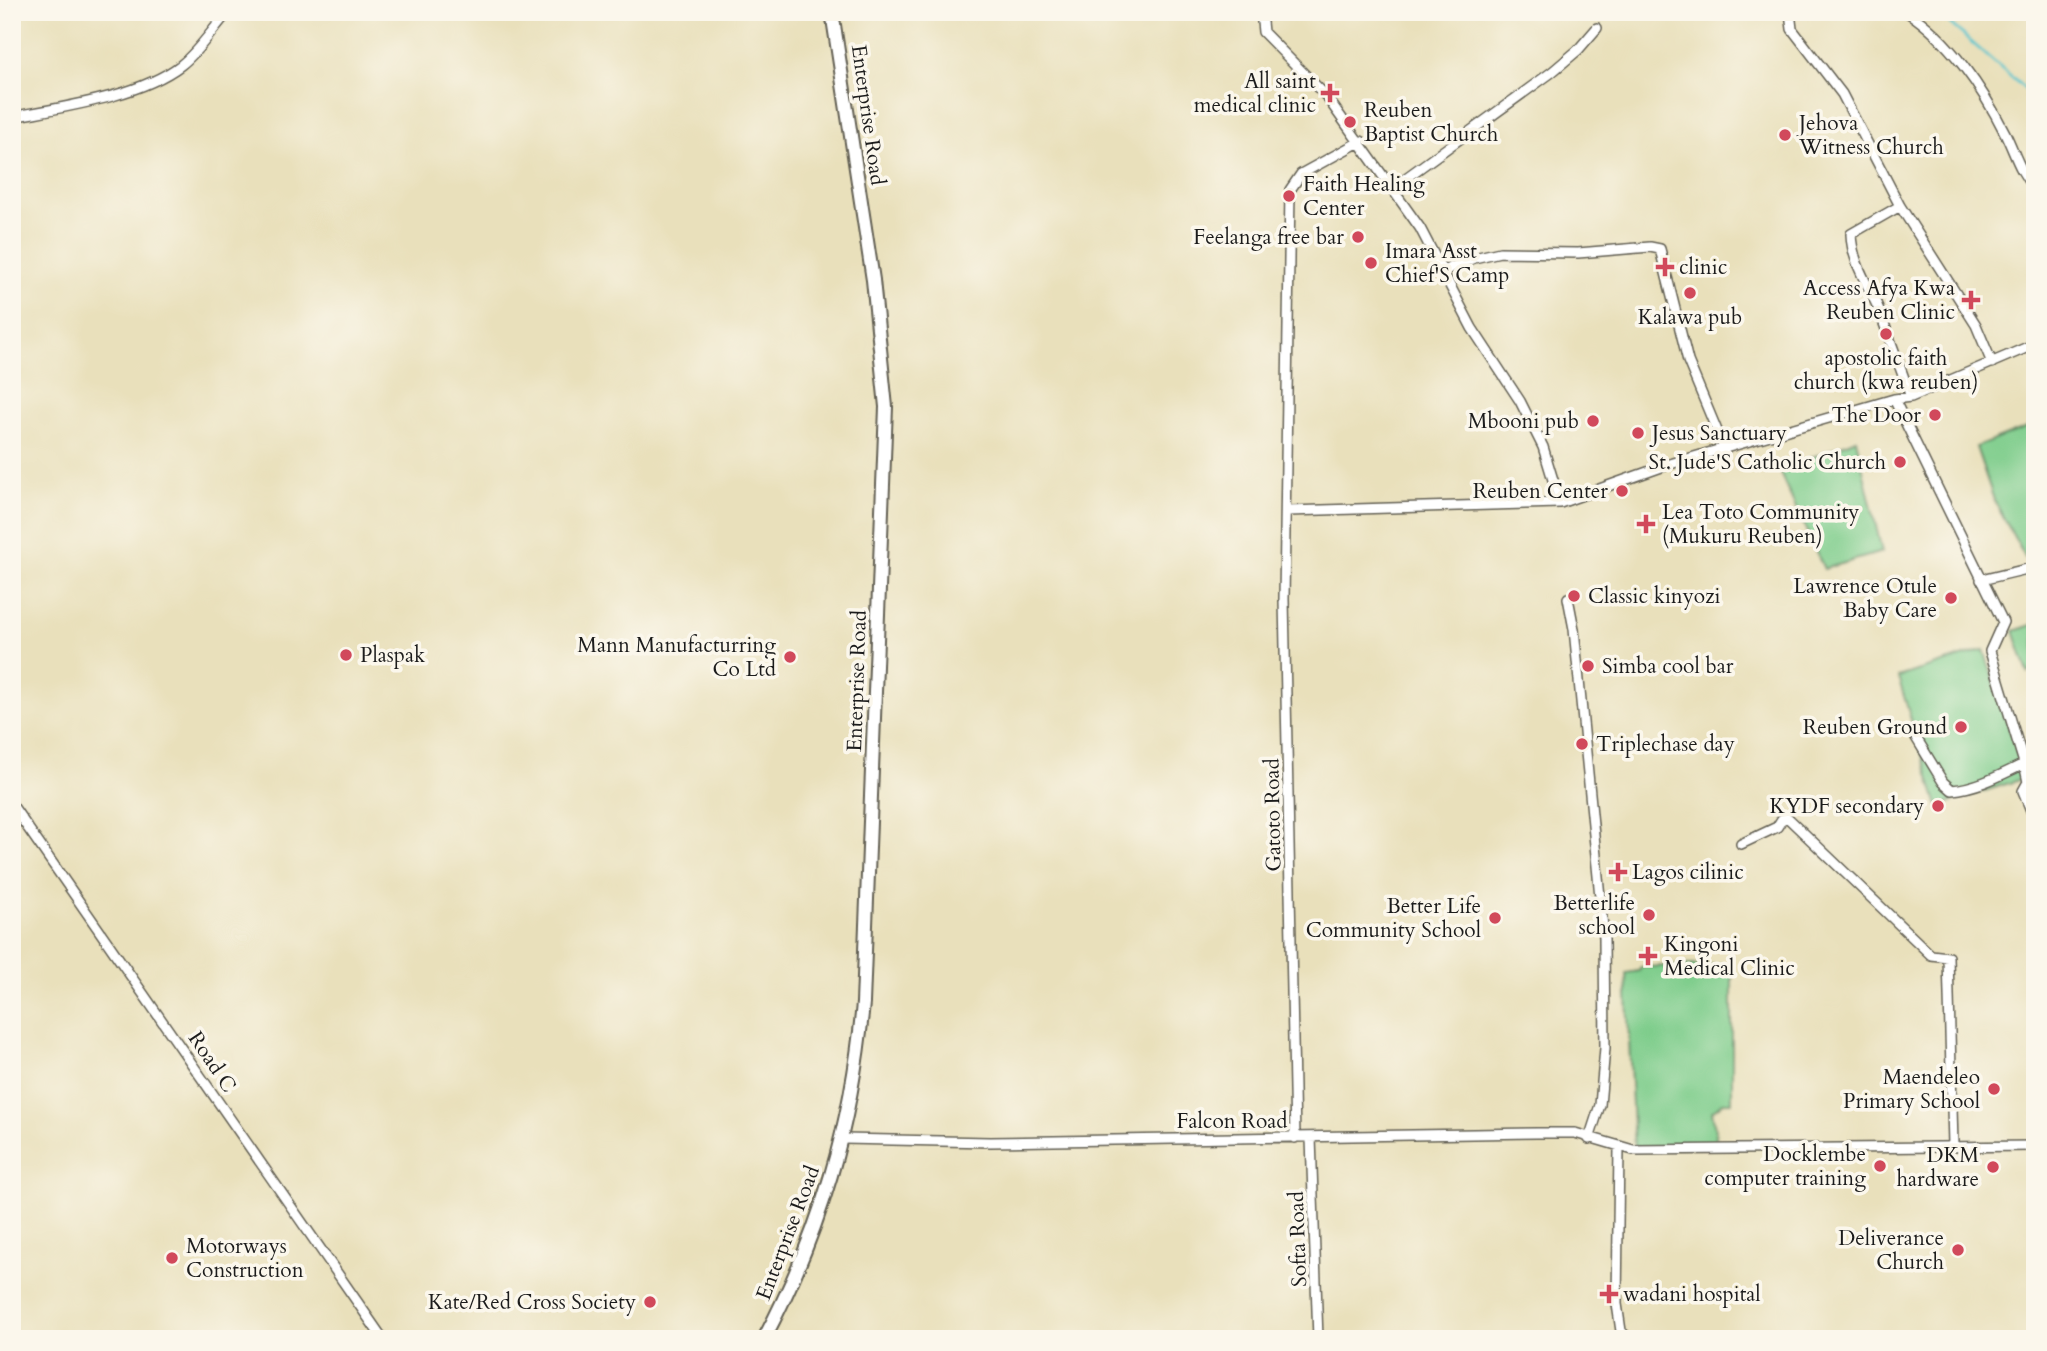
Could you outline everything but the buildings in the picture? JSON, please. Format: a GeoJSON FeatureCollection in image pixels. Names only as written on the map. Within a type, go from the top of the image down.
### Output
{"type":"FeatureCollection","features":[{"type":"Feature","properties":{"kind":"main road","name":"Enterprise Road"},"geometry":{"type":"LineString","coordinates":[[764,1339],[803,1258],[843,1139],[858,1060],[863,1003],[886,407],[873,280],[832,12]]}},
{"type":"Feature","properties":{"kind":"street"},"geometry":{"type":"LineString","coordinates":[[12,117],[128,90],[162,77],[183,64],[228,12]]}},
{"type":"Feature","properties":{"kind":"street"},"geometry":{"type":"LineString","coordinates":[[1261,12],[1263,32],[1326,96],[1361,141],[1420,228],[1472,328],[1543,447],[1560,503]]}},
{"type":"Feature","properties":{"kind":"street"},"geometry":{"type":"LineString","coordinates":[[1790,12],[1792,29],[1842,94],[1900,206],[1976,325],[1992,363]]}},
{"type":"Feature","properties":{"kind":"street"},"geometry":{"type":"LineString","coordinates":[[1907,12],[1941,41],[1975,82],[2006,135],[2024,177],[2035,189]]}},
{"type":"Feature","properties":{"kind":"street"},"geometry":{"type":"LineString","coordinates":[[1392,188],[1552,72],[1578,50],[1597,28]]}},
{"type":"Feature","properties":{"kind":"street","name":"Gatoto Road"},"geometry":{"type":"LineString","coordinates":[[1295,1138],[1284,599],[1290,190],[1301,174],[1361,141]]}},
{"type":"Feature","properties":{"kind":"street"},"geometry":{"type":"LineString","coordinates":[[1900,206],[1851,234],[1851,241],[1858,269],[1878,309],[1912,397]]}},
{"type":"Feature","properties":{"kind":"street"},"geometry":{"type":"LineString","coordinates":[[1443,271],[1474,258],[1500,252],[1565,253],[1650,247],[1660,249],[1688,361],[1725,450]]}},
{"type":"Feature","properties":{"kind":"street"},"geometry":{"type":"LineString","coordinates":[[1287,511],[1560,503],[1670,464],[1894,399],[1912,397],[2035,344]]}},
{"type":"Feature","properties":{"kind":"street"},"geometry":{"type":"LineString","coordinates":[[1894,399],[2003,622],[1990,651],[2024,763],[2028,782],[2023,791],[2035,820]]}},
{"type":"Feature","properties":{"kind":"street"},"geometry":{"type":"LineString","coordinates":[[1981,580],[2035,567]]}},
{"type":"Feature","properties":{"kind":"street"},"geometry":{"type":"LineString","coordinates":[[1569,598],[1604,938],[1605,1048],[1600,1105],[1589,1139]]}},
{"type":"Feature","properties":{"kind":"street"},"geometry":{"type":"LineString","coordinates":[[1912,732],[1943,782],[1952,790],[1969,788],[1999,778],[2035,759]]}},
{"type":"Feature","properties":{"kind":"street","name":"Road C"},"geometry":{"type":"LineString","coordinates":[[12,805],[383,1339]]}},
{"type":"Feature","properties":{"kind":"street"},"geometry":{"type":"LineString","coordinates":[[1741,844],[1777,827],[1782,819],[1788,818],[1931,955],[1948,957],[1953,1145]]}},
{"type":"Feature","properties":{"kind":"street","name":"Falcon Road"},"geometry":{"type":"LineString","coordinates":[[843,1139],[990,1142],[1575,1133],[1619,1148],[2035,1146]]}},
{"type":"Feature","properties":{"kind":"street","name":"Softa Road"},"geometry":{"type":"LineString","coordinates":[[1311,1138],[1318,1339]]}},
{"type":"Feature","properties":{"kind":"street"},"geometry":{"type":"LineString","coordinates":[[1619,1148],[1618,1304],[1621,1331],[1629,1339]]}},
{"type":"Feature","properties":{"kind":"green space"},"geometry":{"type":"Polygon","coordinates":[[[2035,424],[2035,561],[2028,563],[1994,500],[1976,447],[2035,424]]]}},
{"type":"Feature","properties":{"kind":"green space"},"geometry":{"type":"Polygon","coordinates":[[[1856,439],[1882,552],[1824,569],[1779,471],[1856,439]]]}},
{"type":"Feature","properties":{"kind":"green space"},"geometry":{"type":"Polygon","coordinates":[[[2035,624],[2035,670],[2028,673],[2014,631],[2035,624]]]}},
{"type":"Feature","properties":{"kind":"green space","name":"Reuben Ground"},"geometry":{"type":"Polygon","coordinates":[[[1984,650],[2025,778],[1938,806],[1898,677],[1984,650]]]}},
{"type":"Feature","properties":{"kind":"green space"},"geometry":{"type":"Polygon","coordinates":[[[1732,964],[1732,1102],[1724,1102],[1712,1111],[1717,1144],[1634,1150],[1626,973],[1639,971],[1641,967],[1732,964]]]}},
{"type":"Feature","properties":{"kind":"waterway"},"geometry":{"type":"LineString","coordinates":[[1937,12],[2035,98]]}},
{"type":"Feature","properties":{"kind":"waterway"},"geometry":{"type":"LineString","coordinates":[[2001,580],[2035,572]]}},
{"type":"Feature","properties":{"kind":"place","name":"All saint medical clinic"},"geometry":{"type":"Point","coordinates":[1330,93]}},
{"type":"Feature","properties":{"kind":"place","name":"Reuben Baptist Church"},"geometry":{"type":"Point","coordinates":[1350,122]}},
{"type":"Feature","properties":{"kind":"place","name":"Jehova Witness Church"},"geometry":{"type":"Point","coordinates":[1785,135]}},
{"type":"Feature","properties":{"kind":"place","name":"Faith Healing Center"},"geometry":{"type":"Point","coordinates":[1289,196]}},
{"type":"Feature","properties":{"kind":"place","name":"Feelanga free bar"},"geometry":{"type":"Point","coordinates":[1358,237]}},
{"type":"Feature","properties":{"kind":"place","name":"Imara Asst Chief'S Camp"},"geometry":{"type":"Point","coordinates":[1371,263]}},
{"type":"Feature","properties":{"kind":"place","name":"clinic"},"geometry":{"type":"Point","coordinates":[1665,267]}},
{"type":"Feature","properties":{"kind":"place","name":"Kalawa pub"},"geometry":{"type":"Point","coordinates":[1690,293]}},
{"type":"Feature","properties":{"kind":"place","name":"Access Afya Kwa Reuben Clinic"},"geometry":{"type":"Point","coordinates":[1971,300]}},
{"type":"Feature","properties":{"kind":"place","name":"apostolic faith church (kwa reuben)"},"geometry":{"type":"Point","coordinates":[1886,334]}},
{"type":"Feature","properties":{"kind":"place","name":"The Door"},"geometry":{"type":"Point","coordinates":[1935,415]}},
{"type":"Feature","properties":{"kind":"place","name":"Mbooni pub"},"geometry":{"type":"Point","coordinates":[1593,421]}},
{"type":"Feature","properties":{"kind":"place","name":"Jesus Sanctuary"},"geometry":{"type":"Point","coordinates":[1638,433]}},
{"type":"Feature","properties":{"kind":"place","name":"St. Jude'S Catholic Church"},"geometry":{"type":"Point","coordinates":[1900,462]}},
{"type":"Feature","properties":{"kind":"place","name":"Reuben Center"},"geometry":{"type":"Point","coordinates":[1622,491]}},
{"type":"Feature","properties":{"kind":"place","name":"Lea Toto Community (Mukuru Reuben)"},"geometry":{"type":"Point","coordinates":[1646,524]}},
{"type":"Feature","properties":{"kind":"place","name":"Classic kinyozi"},"geometry":{"type":"Point","coordinates":[1574,596]}},
{"type":"Feature","properties":{"kind":"place","name":"Lawrence Otule Baby Care"},"geometry":{"type":"Point","coordinates":[1951,598]}},
{"type":"Feature","properties":{"kind":"place","name":"Plaspak"},"geometry":{"type":"Point","coordinates":[346,655]}},
{"type":"Feature","properties":{"kind":"place","name":"Mann Manufacturring Co Ltd"},"geometry":{"type":"Point","coordinates":[790,657]}},
{"type":"Feature","properties":{"kind":"place","name":"Simba cool bar"},"geometry":{"type":"Point","coordinates":[1588,666]}},
{"type":"Feature","properties":{"kind":"place","name":"Reuben Ground"},"geometry":{"type":"Point","coordinates":[1961,727]}},
{"type":"Feature","properties":{"kind":"place","name":"Triplechase day"},"geometry":{"type":"Point","coordinates":[1582,744]}},
{"type":"Feature","properties":{"kind":"place","name":"KYDF secondary"},"geometry":{"type":"Point","coordinates":[1938,806]}},
{"type":"Feature","properties":{"kind":"place","name":"Lagos cilinic"},"geometry":{"type":"Point","coordinates":[1618,872]}},
{"type":"Feature","properties":{"kind":"place","name":"Betterlife school"},"geometry":{"type":"Point","coordinates":[1649,915]}},
{"type":"Feature","properties":{"kind":"place","name":"Better Life Community School"},"geometry":{"type":"Point","coordinates":[1495,918]}},
{"type":"Feature","properties":{"kind":"place","name":"Kingoni Medical Clinic"},"geometry":{"type":"Point","coordinates":[1648,956]}},
{"type":"Feature","properties":{"kind":"place","name":"Maendeleo Primary School"},"geometry":{"type":"Point","coordinates":[1994,1089]}},
{"type":"Feature","properties":{"kind":"place","name":"Docklembe computer training"},"geometry":{"type":"Point","coordinates":[1880,1166]}},
{"type":"Feature","properties":{"kind":"place","name":"DKM hardware"},"geometry":{"type":"Point","coordinates":[1993,1167]}},
{"type":"Feature","properties":{"kind":"place","name":"Deliverance Church"},"geometry":{"type":"Point","coordinates":[1958,1250]}},
{"type":"Feature","properties":{"kind":"place","name":"Motorways Construction"},"geometry":{"type":"Point","coordinates":[172,1258]}},
{"type":"Feature","properties":{"kind":"place","name":"wadani hospital"},"geometry":{"type":"Point","coordinates":[1609,1294]}},
{"type":"Feature","properties":{"kind":"place","name":"Kate/Red Cross Society"},"geometry":{"type":"Point","coordinates":[650,1302]}}]}
